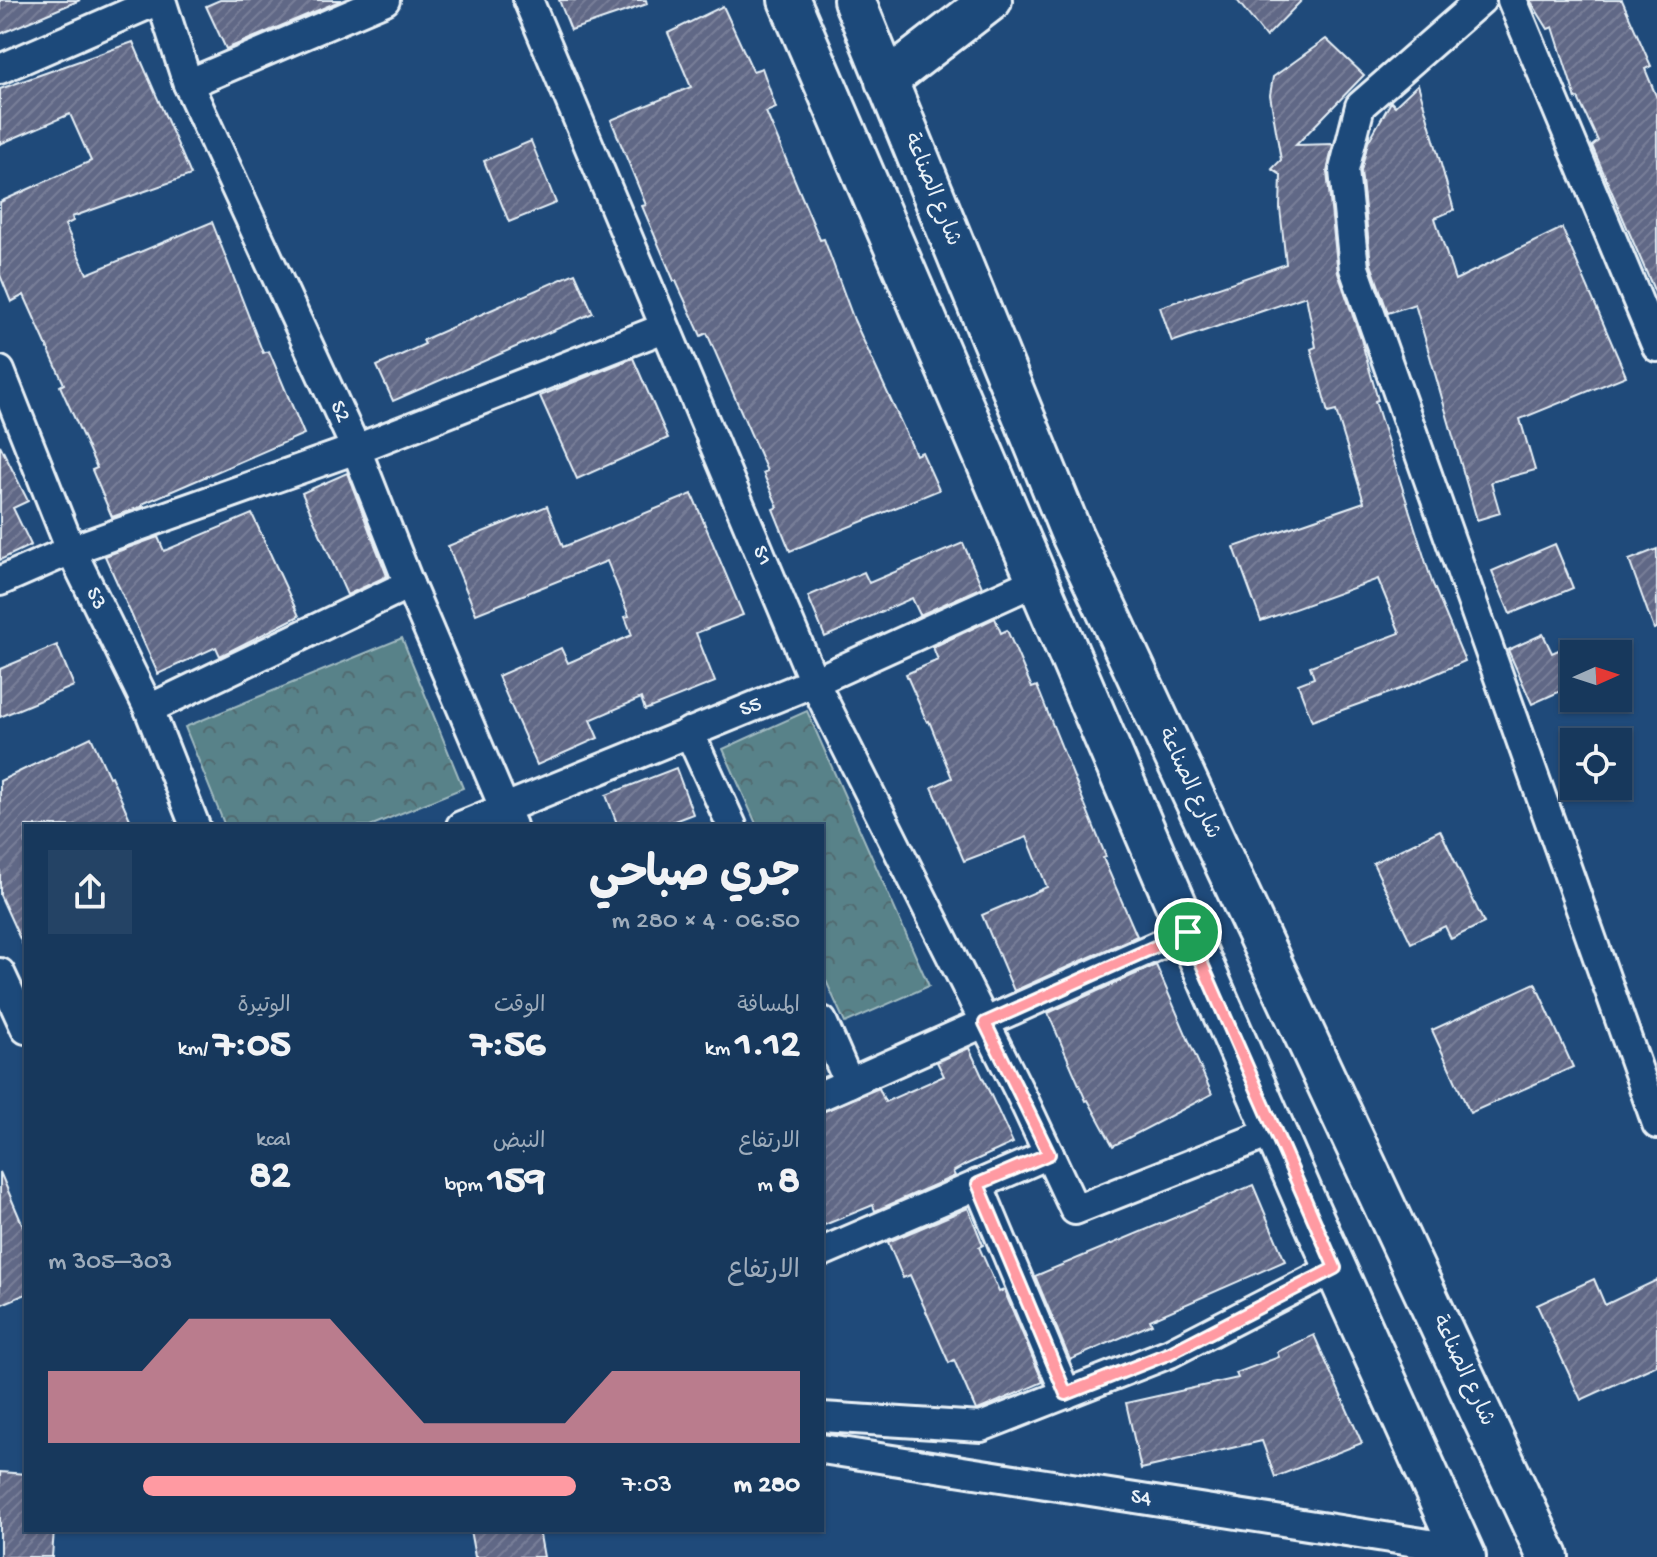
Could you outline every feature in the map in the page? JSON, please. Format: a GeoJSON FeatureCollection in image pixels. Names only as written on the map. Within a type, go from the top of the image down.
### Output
{"type":"FeatureCollection","features":[{"type":"Feature","properties":{"kind":"main road"},"geometry":{"type":"LineString","coordinates":[[789,0],[1188,932],[1463,1553]]}},
{"type":"Feature","properties":{"kind":"main road","name":"شارع الصناعة"},"geometry":{"type":"LineString","coordinates":[[854,0],[1072,535],[1548,1557]]}},
{"type":"Feature","properties":{"kind":"main road"},"geometry":{"type":"LineString","coordinates":[[886,81],[970,5]]}},
{"type":"Feature","properties":{"kind":"street"},"geometry":{"type":"LineString","coordinates":[[0,69],[160,0]]}},
{"type":"Feature","properties":{"kind":"street","name":"S2"},"geometry":{"type":"LineString","coordinates":[[160,0],[188,84],[356,449],[409,584],[508,816]]}},
{"type":"Feature","properties":{"kind":"street"},"geometry":{"type":"LineString","coordinates":[[188,84],[385,0]]}},
{"type":"Feature","properties":{"kind":"street","name":"S1"},"geometry":{"type":"LineString","coordinates":[[528,0],[814,682],[1023,1099],[1075,1210],[1275,1131]]}},
{"type":"Feature","properties":{"kind":"street"},"geometry":{"type":"LineString","coordinates":[[1481,0],[1360,106],[1344,170],[1354,268],[1656,1119]]}},
{"type":"Feature","properties":{"kind":"street"},"geometry":{"type":"LineString","coordinates":[[1512,0],[1657,347]]}},
{"type":"Feature","properties":{"kind":"street"},"geometry":{"type":"LineString","coordinates":[[0,581],[71,550],[356,449],[664,328]]}},
{"type":"Feature","properties":{"kind":"street","name":"S3"},"geometry":{"type":"LineString","coordinates":[[0,371],[71,550],[149,709],[194,824]]}},
{"type":"Feature","properties":{"kind":"street","name":"S5"},"geometry":{"type":"LineString","coordinates":[[470,824],[508,816],[689,732],[814,682],[1036,581]]}},
{"type":"Feature","properties":{"kind":"street"},"geometry":{"type":"LineString","coordinates":[[149,709],[409,584]]}},
{"type":"Feature","properties":{"kind":"street"},"geometry":{"type":"LineString","coordinates":[[689,732],[731,824]]}},
{"type":"Feature","properties":{"kind":"street"},"geometry":{"type":"LineString","coordinates":[[824,1094],[1188,932]]}},
{"type":"Feature","properties":{"kind":"street"},"geometry":{"type":"LineString","coordinates":[[0,973],[24,1025]]}},
{"type":"Feature","properties":{"kind":"street"},"geometry":{"type":"LineString","coordinates":[[824,1026],[849,1083]]}},
{"type":"Feature","properties":{"kind":"street"},"geometry":{"type":"LineString","coordinates":[[824,1251],[1049,1154]]}},
{"type":"Feature","properties":{"kind":"street"},"geometry":{"type":"LineString","coordinates":[[978,1184],[1066,1394]]}},
{"type":"Feature","properties":{"kind":"street"},"geometry":{"type":"LineString","coordinates":[[824,1417],[981,1427],[1170,1353],[1335,1268]]}},
{"type":"Feature","properties":{"kind":"street","name":"S4"},"geometry":{"type":"LineString","coordinates":[[824,1449],[1463,1553]]}},
{"type":"Feature","properties":{"kind":"green space"},"geometry":{"type":"Polygon","coordinates":[[[402,638],[463,788],[375,824],[224,824],[185,727],[402,638]]]}},
{"type":"Feature","properties":{"kind":"green space"},"geometry":{"type":"Polygon","coordinates":[[[807,711],[929,986],[845,1023],[824,976],[824,824],[756,824],[723,749],[807,711]]]}},
{"type":"Feature","properties":{"kind":"building"},"geometry":{"type":"Polygon","coordinates":[[[0,0],[80,0],[0,34],[0,0]]]}},
{"type":"Feature","properties":{"kind":"building"},"geometry":{"type":"Polygon","coordinates":[[[220,0],[342,0],[226,49],[206,6],[220,0]]]}},
{"type":"Feature","properties":{"kind":"building"},"geometry":{"type":"Polygon","coordinates":[[[559,0],[646,0],[647,4],[571,30],[559,0]]]}},
{"type":"Feature","properties":{"kind":"building"},"geometry":{"type":"Polygon","coordinates":[[[1237,0],[1302,0],[1266,37],[1237,0]]]}},
{"type":"Feature","properties":{"kind":"building"},"geometry":{"type":"Polygon","coordinates":[[[1530,0],[1622,0],[1651,66],[1645,69],[1657,98],[1657,297],[1592,146],[1598,141],[1576,99],[1553,27],[1548,29],[1530,0]]]}},
{"type":"Feature","properties":{"kind":"building"},"geometry":{"type":"Polygon","coordinates":[[[723,6],[753,71],[762,68],[776,108],[766,112],[820,240],[824,239],[854,320],[916,455],[922,452],[939,490],[790,551],[773,509],[778,507],[763,473],[767,471],[707,333],[701,336],[674,281],[642,206],[646,205],[611,120],[691,87],[668,33],[723,6]]]}},
{"type":"Feature","properties":{"kind":"building"},"geometry":{"type":"Polygon","coordinates":[[[1326,39],[1364,75],[1296,145],[1333,144],[1327,172],[1338,273],[1361,339],[1378,400],[1375,401],[1432,582],[1465,661],[1406,687],[1312,721],[1298,684],[1314,678],[1310,666],[1400,633],[1378,579],[1261,621],[1234,547],[1364,502],[1336,411],[1328,413],[1311,349],[1316,347],[1306,296],[1172,342],[1160,307],[1286,264],[1280,208],[1281,175],[1272,169],[1281,160],[1270,95],[1273,77],[1326,39]]]}},
{"type":"Feature","properties":{"kind":"building"},"geometry":{"type":"Polygon","coordinates":[[[133,42],[191,175],[72,217],[73,221],[65,225],[87,274],[212,222],[263,353],[269,351],[304,434],[112,517],[92,470],[97,468],[60,386],[64,384],[24,295],[11,302],[0,275],[0,202],[91,161],[70,114],[0,144],[0,89],[133,42]]]}},
{"type":"Feature","properties":{"kind":"building"},"geometry":{"type":"Polygon","coordinates":[[[1418,84],[1454,210],[1435,218],[1455,280],[1562,228],[1626,376],[1520,419],[1535,470],[1491,482],[1500,513],[1477,520],[1415,304],[1388,313],[1371,264],[1361,171],[1368,142],[1391,102],[1395,106],[1418,84]]]}},
{"type":"Feature","properties":{"kind":"building"},"geometry":{"type":"Polygon","coordinates":[[[531,141],[556,203],[509,222],[484,161],[531,141]]]}},
{"type":"Feature","properties":{"kind":"building"},"geometry":{"type":"Polygon","coordinates":[[[575,273],[593,313],[393,401],[377,366],[425,344],[423,340],[575,273]]]}},
{"type":"Feature","properties":{"kind":"building"},"geometry":{"type":"Polygon","coordinates":[[[633,358],[668,438],[577,479],[540,396],[633,358]]]}},
{"type":"Feature","properties":{"kind":"building"},"geometry":{"type":"Polygon","coordinates":[[[0,445],[28,501],[13,508],[31,545],[0,560],[0,445]]]}},
{"type":"Feature","properties":{"kind":"building"},"geometry":{"type":"Polygon","coordinates":[[[347,473],[387,576],[347,595],[302,493],[347,473]]]}},
{"type":"Feature","properties":{"kind":"building"},"geometry":{"type":"Polygon","coordinates":[[[692,494],[743,615],[696,633],[715,682],[645,710],[641,698],[590,720],[598,738],[537,765],[498,676],[561,648],[568,663],[632,635],[625,617],[629,616],[607,561],[476,614],[448,546],[547,506],[563,547],[692,494]]]}},
{"type":"Feature","properties":{"kind":"building"},"geometry":{"type":"Polygon","coordinates":[[[252,514],[299,616],[220,656],[216,647],[158,674],[105,556],[158,537],[164,551],[252,514]]]}},
{"type":"Feature","properties":{"kind":"building"},"geometry":{"type":"Polygon","coordinates":[[[963,543],[982,587],[920,615],[912,598],[825,637],[808,596],[864,572],[869,583],[963,543]]]}},
{"type":"Feature","properties":{"kind":"building"},"geometry":{"type":"Polygon","coordinates":[[[1555,544],[1573,588],[1510,614],[1492,571],[1555,544]]]}},
{"type":"Feature","properties":{"kind":"building"},"geometry":{"type":"Polygon","coordinates":[[[1657,549],[1657,628],[1654,629],[1629,560],[1657,549]]]}},
{"type":"Feature","properties":{"kind":"building"},"geometry":{"type":"Polygon","coordinates":[[[995,618],[1001,633],[1007,630],[1032,688],[1037,686],[1106,857],[1103,858],[1137,936],[1014,991],[982,915],[1047,887],[1027,837],[964,861],[932,787],[952,778],[906,674],[938,660],[933,647],[995,618]]]}},
{"type":"Feature","properties":{"kind":"building"},"geometry":{"type":"Polygon","coordinates":[[[1543,634],[1552,653],[1560,649],[1560,691],[1532,704],[1508,650],[1543,634]]]}},
{"type":"Feature","properties":{"kind":"building"},"geometry":{"type":"Polygon","coordinates":[[[57,645],[74,686],[0,717],[0,669],[57,645]]]}},
{"type":"Feature","properties":{"kind":"building"},"geometry":{"type":"Polygon","coordinates":[[[91,737],[132,824],[24,824],[24,948],[0,895],[0,781],[91,737]]]}},
{"type":"Feature","properties":{"kind":"building"},"geometry":{"type":"Polygon","coordinates":[[[676,768],[693,814],[666,824],[617,824],[606,795],[676,768]]]}},
{"type":"Feature","properties":{"kind":"building"},"geometry":{"type":"Polygon","coordinates":[[[1440,830],[1484,923],[1451,939],[1445,926],[1411,943],[1373,863],[1440,830]]]}},
{"type":"Feature","properties":{"kind":"building"},"geometry":{"type":"Polygon","coordinates":[[[1156,965],[1212,1094],[1113,1146],[1086,1101],[1048,1013],[1156,965]]]}},
{"type":"Feature","properties":{"kind":"building"},"geometry":{"type":"Polygon","coordinates":[[[1535,983],[1573,1067],[1470,1113],[1432,1030],[1535,983]]]}},
{"type":"Feature","properties":{"kind":"building"},"geometry":{"type":"Polygon","coordinates":[[[969,1048],[1013,1143],[965,1165],[953,1172],[955,1176],[875,1211],[873,1205],[824,1225],[824,1111],[879,1088],[885,1102],[944,1076],[937,1062],[969,1048]]]}},
{"type":"Feature","properties":{"kind":"building"},"geometry":{"type":"Polygon","coordinates":[[[0,1172],[24,1228],[24,1295],[0,1305],[0,1172]]]}},
{"type":"Feature","properties":{"kind":"building"},"geometry":{"type":"Polygon","coordinates":[[[1253,1185],[1285,1261],[1150,1320],[1152,1324],[1070,1360],[1035,1276],[1253,1185]]]}},
{"type":"Feature","properties":{"kind":"building"},"geometry":{"type":"Polygon","coordinates":[[[968,1208],[983,1245],[979,1247],[999,1292],[1004,1290],[1043,1382],[978,1410],[954,1360],[949,1363],[910,1275],[903,1278],[888,1242],[968,1208]]]}},
{"type":"Feature","properties":{"kind":"building"},"geometry":{"type":"Polygon","coordinates":[[[1594,1279],[1605,1305],[1657,1280],[1657,1365],[1581,1400],[1537,1305],[1594,1279]]]}},
{"type":"Feature","properties":{"kind":"building"},"geometry":{"type":"Polygon","coordinates":[[[1314,1335],[1362,1443],[1275,1477],[1262,1441],[1141,1469],[1126,1403],[1238,1378],[1236,1373],[1279,1357],[1277,1352],[1314,1335]]]}},
{"type":"Feature","properties":{"kind":"building"},"geometry":{"type":"Polygon","coordinates":[[[0,1472],[24,1474],[24,1532],[54,1532],[52,1557],[0,1557],[0,1472]]]}},
{"type":"Feature","properties":{"kind":"building"},"geometry":{"type":"Polygon","coordinates":[[[470,1532],[539,1532],[544,1557],[475,1557],[470,1532]]]}},
{"type":"Feature","properties":{"kind":"route"},"geometry":{"type":"LineString","coordinates":[[1188,932],[1335,1268],[1170,1353],[1066,1394],[978,1184],[1049,1154],[985,1023],[1188,932]]}}]}
